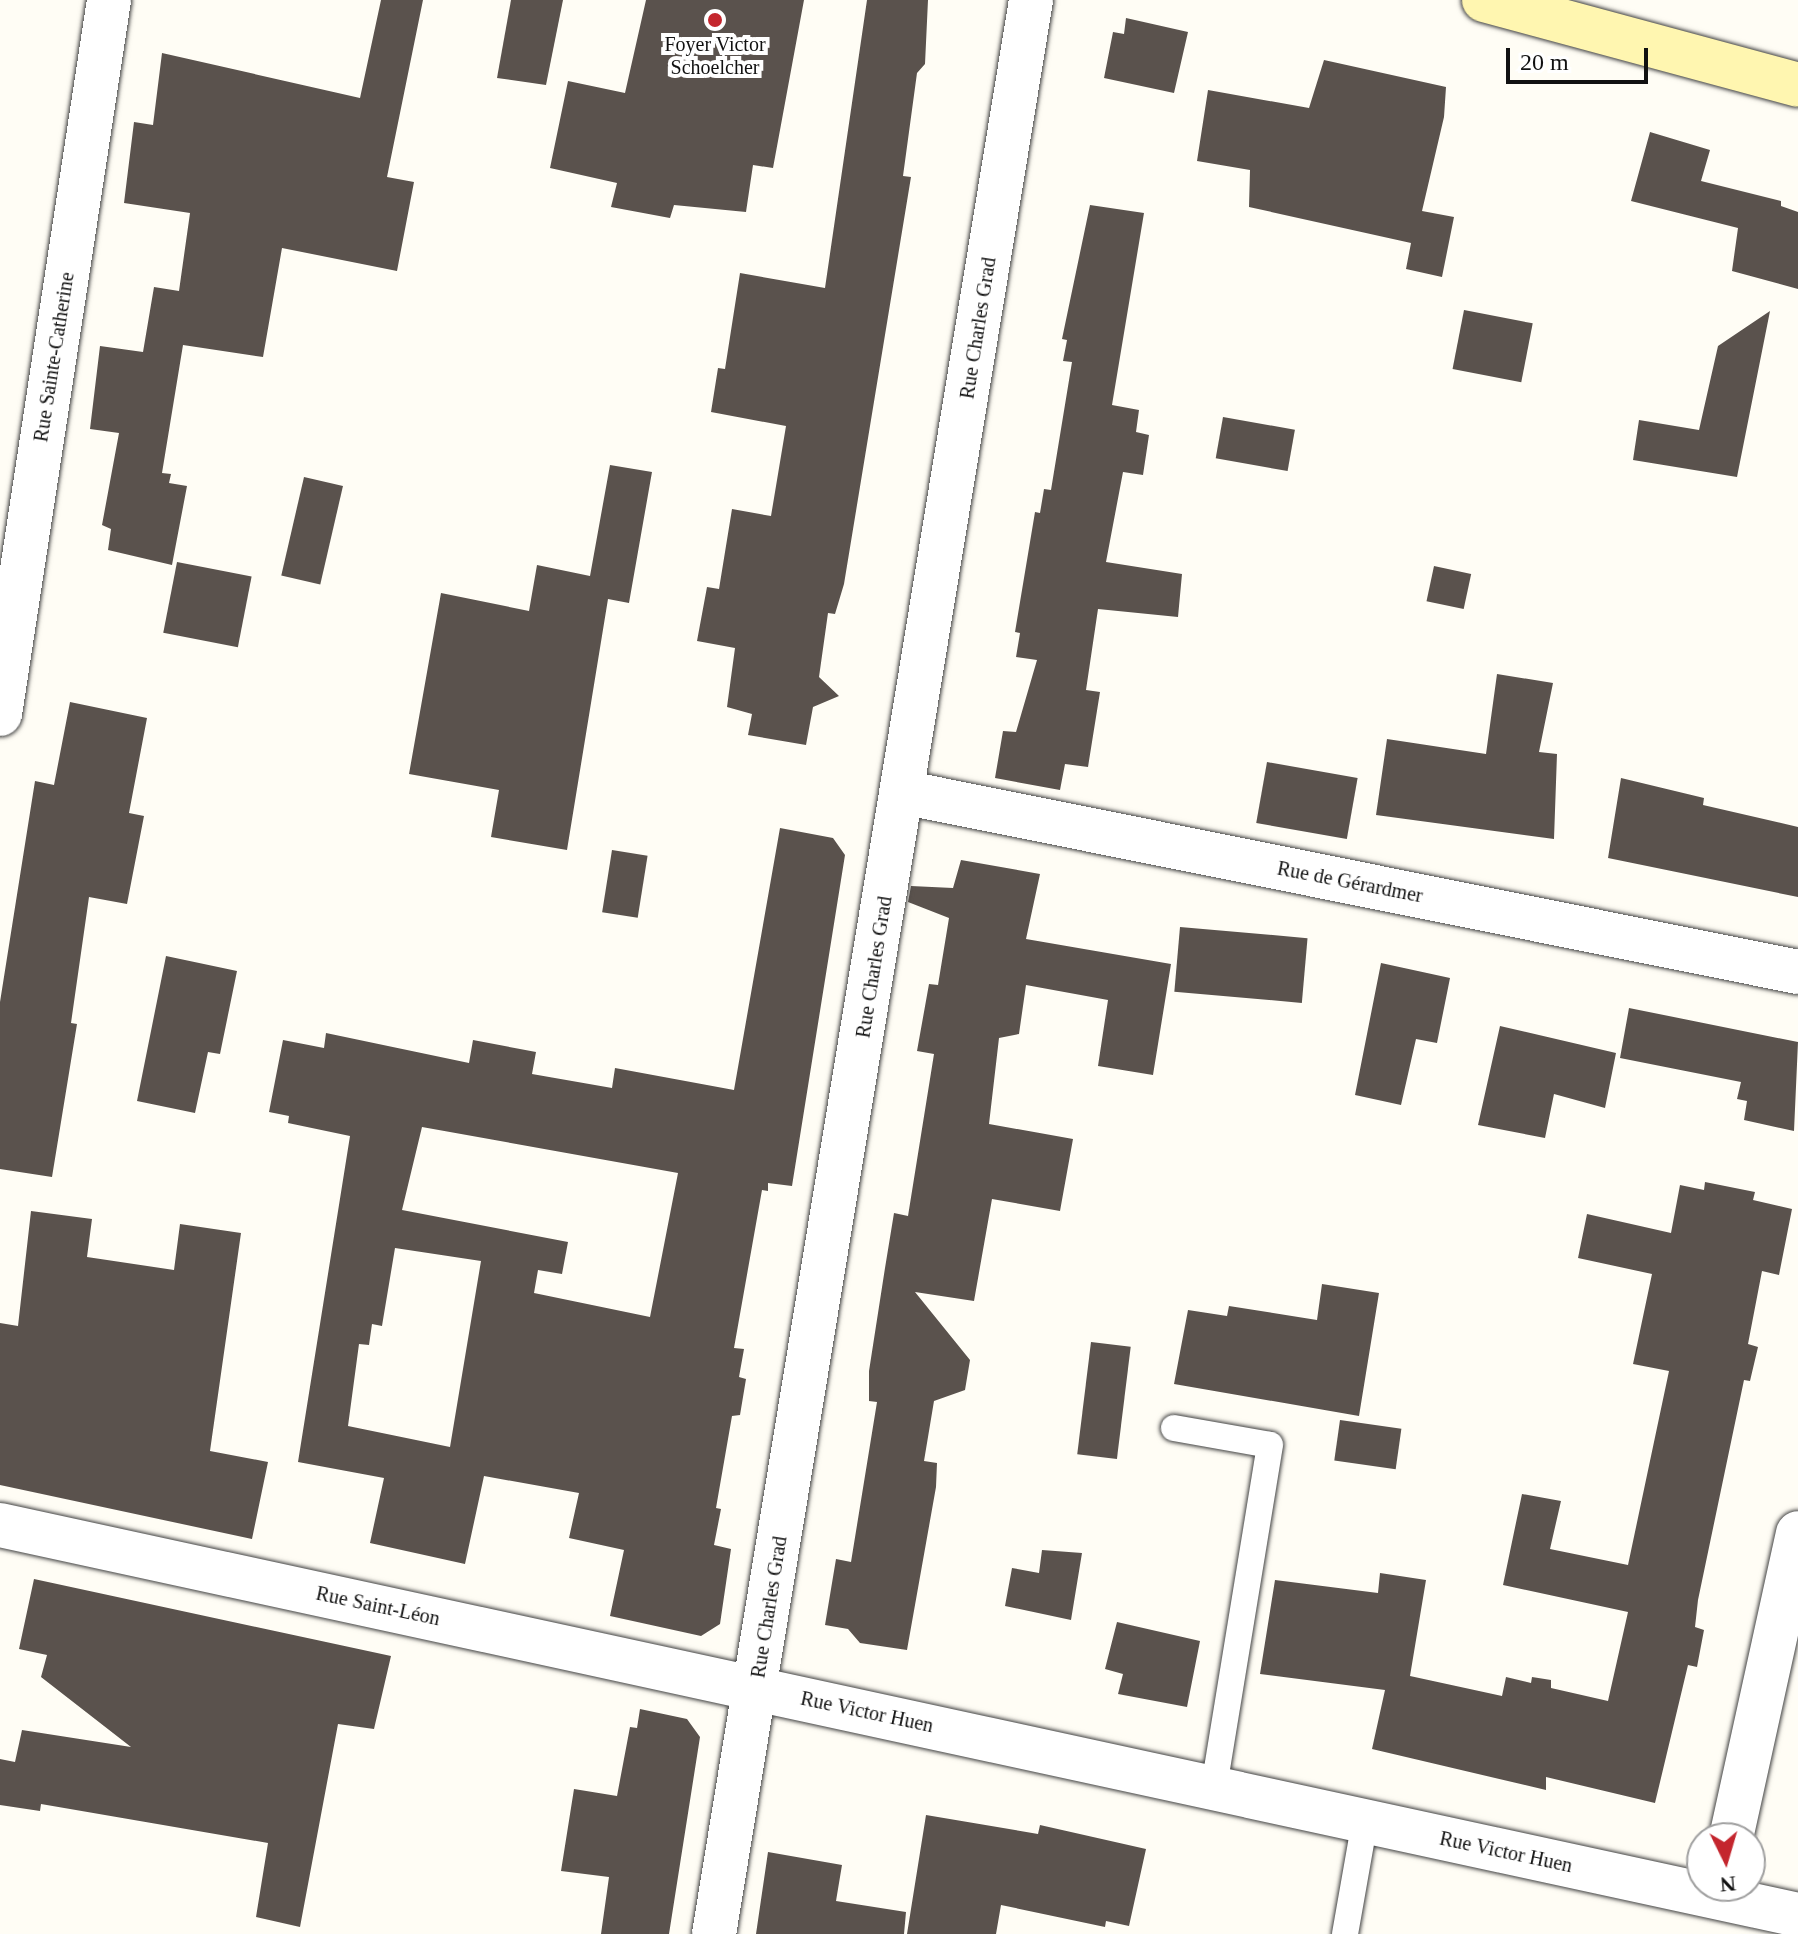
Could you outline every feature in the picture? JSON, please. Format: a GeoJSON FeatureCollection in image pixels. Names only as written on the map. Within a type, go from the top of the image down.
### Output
{"type":"FeatureCollection","features":[{"type":"Feature","properties":{"kind":"street","name":"Rue Sainte-Catherine"},"geometry":{"type":"LineString","coordinates":[[0,714],[3,667],[109,0]]}},
{"type":"Feature","properties":{"kind":"street","name":"Rue Charles Grad"},"geometry":{"type":"LineString","coordinates":[[714,1934],[1031,0]]}},
{"type":"Feature","properties":{"kind":"street"},"geometry":{"type":"LineString","coordinates":[[1496,1],[1798,85]]}},
{"type":"Feature","properties":{"kind":"street","name":"Rue de Gérardmer"},"geometry":{"type":"LineString","coordinates":[[902,792],[1798,972]]}},
{"type":"Feature","properties":{"kind":"street","name":"Rue Saint-Léon"},"geometry":{"type":"LineString","coordinates":[[0,1525],[756,1687]]}},
{"type":"Feature","properties":{"kind":"street"},"geometry":{"type":"LineString","coordinates":[[1735,1822],[1798,1533]]}},
{"type":"Feature","properties":{"kind":"street","name":"Rue Victor Huen"},"geometry":{"type":"LineString","coordinates":[[756,1687],[1365,1821],[1686,1885]]}},
{"type":"Feature","properties":{"kind":"street","name":"Rue Victor Huen"},"geometry":{"type":"LineString","coordinates":[[1753,1902],[1798,1915]]}},
{"type":"Feature","properties":{"kind":"lane"},"geometry":{"type":"LineString","coordinates":[[1174,1428],[1270,1445],[1214,1788]]}},
{"type":"Feature","properties":{"kind":"lane"},"geometry":{"type":"LineString","coordinates":[[1345,1934],[1365,1821]]}},
{"type":"Feature","properties":{"kind":"building"},"geometry":{"type":"Polygon","coordinates":[[[381,0],[423,0],[387,177],[414,182],[397,271],[282,248],[263,357],[183,345],[162,473],[171,474],[169,483],[187,486],[172,565],[108,550],[111,529],[102,525],[119,433],[90,429],[100,346],[143,352],[154,287],[179,291],[190,213],[124,203],[134,122],[153,125],[162,53],[360,98],[381,0]]]}},
{"type":"Feature","properties":{"kind":"building"},"geometry":{"type":"Polygon","coordinates":[[[511,0],[563,0],[546,85],[497,78],[511,0]]]}},
{"type":"Feature","properties":{"kind":"building"},"geometry":{"type":"Polygon","coordinates":[[[646,0],[804,0],[773,168],[753,165],[746,212],[674,205],[670,218],[611,207],[617,183],[550,168],[568,81],[625,93],[646,0]]]}},
{"type":"Feature","properties":{"kind":"building"},"geometry":{"type":"Polygon","coordinates":[[[867,0],[928,0],[925,64],[917,73],[903,176],[911,177],[844,584],[835,614],[828,613],[819,677],[839,696],[813,707],[806,745],[748,735],[752,714],[727,707],[735,648],[697,641],[707,587],[719,589],[732,509],[771,516],[786,426],[711,412],[718,368],[725,369],[740,273],[825,288],[867,0]]]}},
{"type":"Feature","properties":{"kind":"building"},"geometry":{"type":"Polygon","coordinates":[[[1126,18],[1188,32],[1174,93],[1104,78],[1113,32],[1124,34],[1126,18]]]}},
{"type":"Feature","properties":{"kind":"building"},"geometry":{"type":"Polygon","coordinates":[[[1324,60],[1446,87],[1444,117],[1422,211],[1454,217],[1442,277],[1406,269],[1411,243],[1249,207],[1250,170],[1197,161],[1208,90],[1309,108],[1324,60]]]}},
{"type":"Feature","properties":{"kind":"building"},"geometry":{"type":"Polygon","coordinates":[[[1650,132],[1710,150],[1701,181],[1781,201],[1781,206],[1798,212],[1798,289],[1732,271],[1738,228],[1631,201],[1650,132]]]}},
{"type":"Feature","properties":{"kind":"building"},"geometry":{"type":"Polygon","coordinates":[[[1090,205],[1144,213],[1112,405],[1139,410],[1136,432],[1149,435],[1143,475],[1123,472],[1106,562],[1182,574],[1178,617],[1098,609],[1086,690],[1100,692],[1088,767],[1065,764],[1060,790],[995,778],[1003,731],[1016,732],[1037,660],[1016,657],[1020,633],[1015,632],[1035,512],[1040,513],[1044,489],[1051,490],[1072,362],[1063,361],[1067,340],[1062,339],[1090,205]]]}},
{"type":"Feature","properties":{"kind":"building"},"geometry":{"type":"Polygon","coordinates":[[[1464,310],[1533,323],[1521,382],[1453,369],[1464,310]]]}},
{"type":"Feature","properties":{"kind":"building"},"geometry":{"type":"Polygon","coordinates":[[[1770,311],[1737,477],[1633,460],[1639,420],[1699,430],[1718,346],[1770,311]]]}},
{"type":"Feature","properties":{"kind":"building"},"geometry":{"type":"Polygon","coordinates":[[[1223,417],[1295,430],[1288,471],[1216,458],[1223,417]]]}},
{"type":"Feature","properties":{"kind":"building"},"geometry":{"type":"Polygon","coordinates":[[[610,465],[652,472],[629,603],[608,599],[567,850],[491,837],[499,790],[409,774],[441,593],[529,611],[537,565],[590,576],[610,465]]]}},
{"type":"Feature","properties":{"kind":"building"},"geometry":{"type":"Polygon","coordinates":[[[304,477],[343,486],[320,584],[281,575],[304,477]]]}},
{"type":"Feature","properties":{"kind":"building"},"geometry":{"type":"Polygon","coordinates":[[[177,562],[252,577],[238,647],[163,633],[177,562]]]}},
{"type":"Feature","properties":{"kind":"building"},"geometry":{"type":"Polygon","coordinates":[[[1434,566],[1471,574],[1464,609],[1427,601],[1434,566]]]}},
{"type":"Feature","properties":{"kind":"building"},"geometry":{"type":"Polygon","coordinates":[[[1497,674],[1553,683],[1539,752],[1557,754],[1554,839],[1376,815],[1387,739],[1486,754],[1497,674]]]}},
{"type":"Feature","properties":{"kind":"building"},"geometry":{"type":"Polygon","coordinates":[[[70,702],[147,718],[129,813],[144,816],[127,904],[89,897],[71,1023],[77,1024],[52,1177],[0,1169],[0,1002],[35,781],[54,785],[70,702]]]}},
{"type":"Feature","properties":{"kind":"building"},"geometry":{"type":"Polygon","coordinates":[[[1267,762],[1358,778],[1347,839],[1256,823],[1267,762]]]}},
{"type":"Feature","properties":{"kind":"building"},"geometry":{"type":"Polygon","coordinates":[[[1621,778],[1704,798],[1703,805],[1798,827],[1798,897],[1608,858],[1621,778]]]}},
{"type":"Feature","properties":{"kind":"building"},"geometry":{"type":"Polygon","coordinates":[[[780,828],[833,838],[845,855],[792,1186],[768,1183],[768,1191],[762,1190],[734,1348],[744,1349],[739,1377],[746,1379],[740,1415],[732,1416],[716,1508],[721,1509],[714,1545],[731,1549],[720,1624],[701,1636],[610,1616],[624,1550],[569,1538],[579,1493],[484,1476],[465,1564],[370,1543],[384,1478],[298,1462],[350,1136],[288,1123],[289,1116],[269,1112],[283,1040],[324,1048],[326,1033],[469,1063],[473,1040],[536,1052],[532,1074],[612,1088],[615,1068],[734,1090],[780,828]],[[422,1127],[402,1210],[568,1242],[562,1274],[538,1270],[534,1293],[650,1317],[678,1173],[422,1127]],[[395,1248],[382,1326],[372,1324],[369,1345],[359,1344],[348,1426],[450,1447],[481,1261],[395,1248]]]}},
{"type":"Feature","properties":{"kind":"building"},"geometry":{"type":"Polygon","coordinates":[[[612,850],[648,856],[638,918],[602,912],[612,850]]]}},
{"type":"Feature","properties":{"kind":"building"},"geometry":{"type":"Polygon","coordinates":[[[961,860],[1040,874],[1026,939],[1171,964],[1153,1075],[1098,1066],[1108,1000],[1026,985],[1019,1034],[999,1038],[989,1124],[1073,1139],[1060,1211],[992,1199],[974,1301],[915,1292],[970,1360],[965,1390],[934,1401],[924,1461],[937,1463],[936,1487],[907,1650],[860,1643],[848,1629],[825,1625],[836,1559],[851,1562],[877,1402],[869,1401],[869,1371],[885,1268],[894,1213],[908,1216],[934,1054],[917,1051],[929,984],[938,985],[949,918],[908,902],[911,886],[953,888],[961,860]]]}},
{"type":"Feature","properties":{"kind":"building"},"geometry":{"type":"Polygon","coordinates":[[[1180,927],[1308,938],[1302,1003],[1174,992],[1180,927]]]}},
{"type":"Feature","properties":{"kind":"building"},"geometry":{"type":"Polygon","coordinates":[[[166,956],[237,971],[220,1054],[208,1052],[195,1113],[137,1101],[166,956]]]}},
{"type":"Feature","properties":{"kind":"building"},"geometry":{"type":"Polygon","coordinates":[[[1381,963],[1450,978],[1437,1043],[1416,1039],[1401,1105],[1355,1095],[1381,963]]]}},
{"type":"Feature","properties":{"kind":"building"},"geometry":{"type":"Polygon","coordinates":[[[1629,1008],[1798,1042],[1794,1131],[1744,1120],[1747,1101],[1737,1099],[1741,1082],[1620,1058],[1629,1008]]]}},
{"type":"Feature","properties":{"kind":"building"},"geometry":{"type":"Polygon","coordinates":[[[1500,1026],[1616,1053],[1605,1108],[1554,1094],[1545,1138],[1478,1125],[1500,1026]]]}},
{"type":"Feature","properties":{"kind":"building"},"geometry":{"type":"Polygon","coordinates":[[[1705,1182],[1755,1192],[1753,1200],[1792,1209],[1779,1275],[1762,1271],[1748,1344],[1758,1347],[1750,1381],[1744,1380],[1698,1600],[1695,1627],[1704,1630],[1697,1667],[1688,1665],[1655,1803],[1546,1777],[1546,1790],[1372,1749],[1385,1690],[1260,1674],[1275,1580],[1378,1593],[1380,1573],[1426,1580],[1410,1676],[1502,1696],[1506,1677],[1531,1683],[1532,1677],[1551,1680],[1551,1688],[1608,1701],[1628,1612],[1503,1585],[1522,1494],[1561,1501],[1550,1549],[1628,1565],[1669,1371],[1633,1364],[1652,1274],[1578,1258],[1587,1214],[1671,1233],[1680,1185],[1704,1190],[1705,1182]]]}},
{"type":"Feature","properties":{"kind":"building"},"geometry":{"type":"Polygon","coordinates":[[[31,1211],[92,1219],[87,1257],[174,1270],[180,1224],[241,1233],[210,1451],[268,1462],[252,1539],[0,1485],[0,1323],[18,1326],[31,1211]]]}},
{"type":"Feature","properties":{"kind":"building"},"geometry":{"type":"Polygon","coordinates":[[[1322,1284],[1379,1293],[1359,1416],[1174,1384],[1188,1310],[1227,1316],[1229,1306],[1317,1320],[1322,1284]]]}},
{"type":"Feature","properties":{"kind":"building"},"geometry":{"type":"Polygon","coordinates":[[[1091,1342],[1131,1347],[1117,1459],[1077,1454],[1091,1342]]]}},
{"type":"Feature","properties":{"kind":"building"},"geometry":{"type":"Polygon","coordinates":[[[1340,1420],[1401,1429],[1396,1469],[1334,1461],[1340,1420]]]}},
{"type":"Feature","properties":{"kind":"building"},"geometry":{"type":"Polygon","coordinates":[[[1042,1550],[1082,1553],[1071,1620],[1005,1606],[1012,1568],[1039,1573],[1042,1550]]]}},
{"type":"Feature","properties":{"kind":"building"},"geometry":{"type":"Polygon","coordinates":[[[34,1579],[391,1656],[374,1729],[338,1724],[300,1927],[256,1917],[268,1843],[41,1804],[40,1811],[0,1805],[0,1759],[15,1762],[22,1730],[131,1747],[41,1677],[47,1655],[19,1649],[34,1579]]]}},
{"type":"Feature","properties":{"kind":"building"},"geometry":{"type":"Polygon","coordinates":[[[1117,1622],[1200,1641],[1187,1707],[1118,1694],[1123,1674],[1105,1669],[1117,1622]]]}},
{"type":"Feature","properties":{"kind":"building"},"geometry":{"type":"Polygon","coordinates":[[[640,1709],[687,1719],[700,1737],[669,1934],[601,1934],[609,1877],[561,1871],[574,1789],[617,1796],[630,1727],[637,1728],[640,1709]]]}},
{"type":"Feature","properties":{"kind":"building"},"geometry":{"type":"Polygon","coordinates":[[[926,1815],[1038,1834],[1040,1825],[1146,1849],[1129,1926],[1106,1921],[1105,1927],[1001,1905],[996,1934],[907,1934],[926,1815]]]}},
{"type":"Feature","properties":{"kind":"building"},"geometry":{"type":"Polygon","coordinates":[[[768,1852],[842,1865],[836,1901],[906,1912],[904,1934],[756,1934],[768,1852]]]}},
{"type":"Feature","properties":{"kind":"place","name":"Foyer Victor Schoelcher"},"geometry":{"type":"Point","coordinates":[715,20]}}]}
